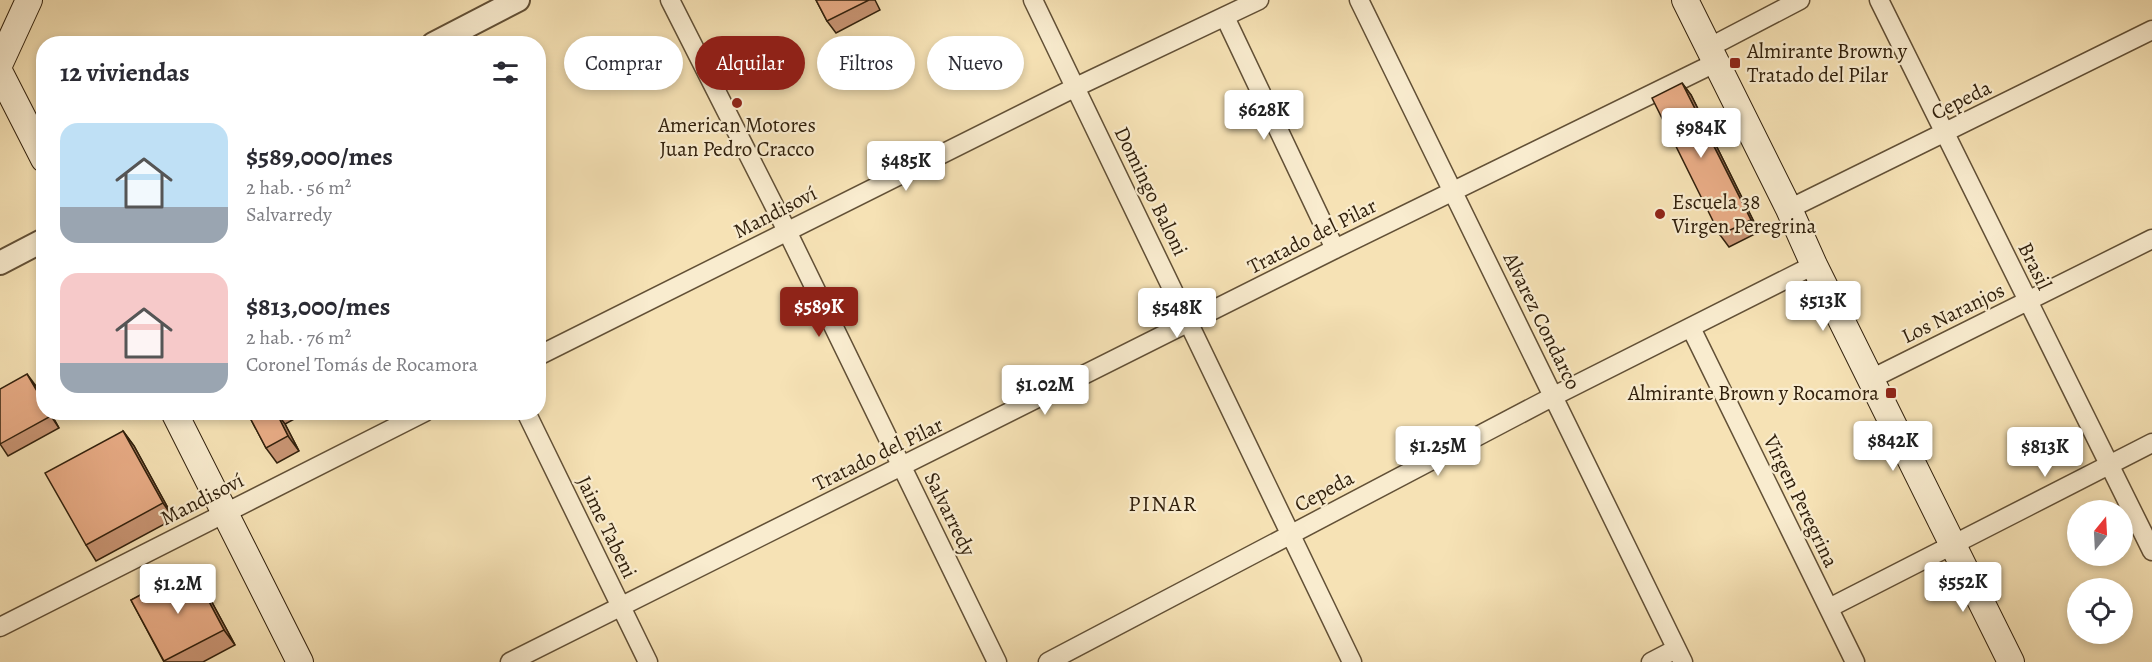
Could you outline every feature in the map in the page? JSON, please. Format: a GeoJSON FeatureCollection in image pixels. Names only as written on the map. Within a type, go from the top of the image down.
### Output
{"type":"FeatureCollection","features":[{"type":"Feature","properties":{"kind":"main road"},"geometry":{"type":"LineString","coordinates":[[0,63],[29,0]]}},
{"type":"Feature","properties":{"kind":"main road"},"geometry":{"type":"LineString","coordinates":[[1685,0],[2012,662]]}},
{"type":"Feature","properties":{"kind":"main road"},"geometry":{"type":"LineString","coordinates":[[0,73],[36,143]]}},
{"type":"Feature","properties":{"kind":"main road"},"geometry":{"type":"LineString","coordinates":[[178,420],[300,662]]}},
{"type":"Feature","properties":{"kind":"street"},"geometry":{"type":"LineString","coordinates":[[449,36],[519,0]]}},
{"type":"Feature","properties":{"kind":"street","name":"Salvarredy"},"geometry":{"type":"LineString","coordinates":[[670,0],[787,231],[996,662]]}},
{"type":"Feature","properties":{"kind":"street","name":"Domingo Baloni"},"geometry":{"type":"LineString","coordinates":[[1033,0],[1352,662]]}},
{"type":"Feature","properties":{"kind":"street","name":"Mandisoví"},"geometry":{"type":"LineString","coordinates":[[546,352],[1076,87],[1259,0]]}},
{"type":"Feature","properties":{"kind":"street","name":"Alvarez Condarco"},"geometry":{"type":"LineString","coordinates":[[1359,0],[1679,655]]}},
{"type":"Feature","properties":{"kind":"street","name":"Tratado del Pilar"},"geometry":{"type":"LineString","coordinates":[[510,662],[1453,192],[1714,55],[1800,0]]}},
{"type":"Feature","properties":{"kind":"street","name":"Brasil"},"geometry":{"type":"LineString","coordinates":[[1879,0],[2152,551]]}},
{"type":"Feature","properties":{"kind":"street"},"geometry":{"type":"LineString","coordinates":[[1224,17],[1335,249]]}},
{"type":"Feature","properties":{"kind":"street","name":"Cepeda"},"geometry":{"type":"LineString","coordinates":[[1789,209],[2152,30]]}},
{"type":"Feature","properties":{"kind":"street","name":"Los Naranjos"},"geometry":{"type":"LineString","coordinates":[[1871,379],[2152,239]]}},
{"type":"Feature","properties":{"kind":"street"},"geometry":{"type":"LineString","coordinates":[[0,262],[36,244]]}},
{"type":"Feature","properties":{"kind":"street","name":"Cepeda"},"geometry":{"type":"LineString","coordinates":[[1048,662],[1554,396],[1814,265]]}},
{"type":"Feature","properties":{"kind":"street","name":"Virgen Peregrina"},"geometry":{"type":"LineString","coordinates":[[1691,328],[1855,662]]}},
{"type":"Feature","properties":{"kind":"street","name":"Mandisoví"},"geometry":{"type":"LineString","coordinates":[[0,627],[409,420]]}},
{"type":"Feature","properties":{"kind":"street","name":"Jaime Tabeni"},"geometry":{"type":"LineString","coordinates":[[530,420],[648,662]]}},
{"type":"Feature","properties":{"kind":"street"},"geometry":{"type":"LineString","coordinates":[[1829,608],[2152,443]]}},
{"type":"Feature","properties":{"kind":"street"},"geometry":{"type":"LineString","coordinates":[[1651,662],[1679,655]]}},
{"type":"Feature","properties":{"kind":"building"},"geometry":{"type":"Polygon","coordinates":[[[816,0],[869,0],[827,21],[816,0]]]}},
{"type":"Feature","properties":{"kind":"building"},"geometry":{"type":"Polygon","coordinates":[[[1682,83],[1751,220],[1720,235],[1652,98],[1682,83]]]}},
{"type":"Feature","properties":{"kind":"building"},"geometry":{"type":"Polygon","coordinates":[[[27,374],[36,389],[36,420],[44,420],[0,444],[0,389],[27,374]]]}},
{"type":"Feature","properties":{"kind":"building"},"geometry":{"type":"Polygon","coordinates":[[[251,420],[280,420],[288,436],[266,448],[251,420]]]}},
{"type":"Feature","properties":{"kind":"building"},"geometry":{"type":"Polygon","coordinates":[[[123,431],[163,503],[86,545],[45,473],[123,431]]]}},
{"type":"Feature","properties":{"kind":"building"},"geometry":{"type":"Polygon","coordinates":[[[191,568],[224,630],[164,661],[131,600],[191,568]]]}},
{"type":"Feature","properties":{"kind":"place","name":"Almirante Brown y Tratado del Pilar"},"geometry":{"type":"Point","coordinates":[1735,63]}},
{"type":"Feature","properties":{"kind":"place","name":"American Motores Juan Pedro Cracco"},"geometry":{"type":"Point","coordinates":[737,103]}},
{"type":"Feature","properties":{"kind":"place","name":"Escuela 38 Virgen Peregrina"},"geometry":{"type":"Point","coordinates":[1660,214]}},
{"type":"Feature","properties":{"kind":"place","name":"Almirante Brown y Rocamora"},"geometry":{"type":"Point","coordinates":[1891,393]}},
{"type":"Feature","properties":{"kind":"district","name":"PINAR"},"geometry":{"type":"Point","coordinates":[1163,504]}}]}
